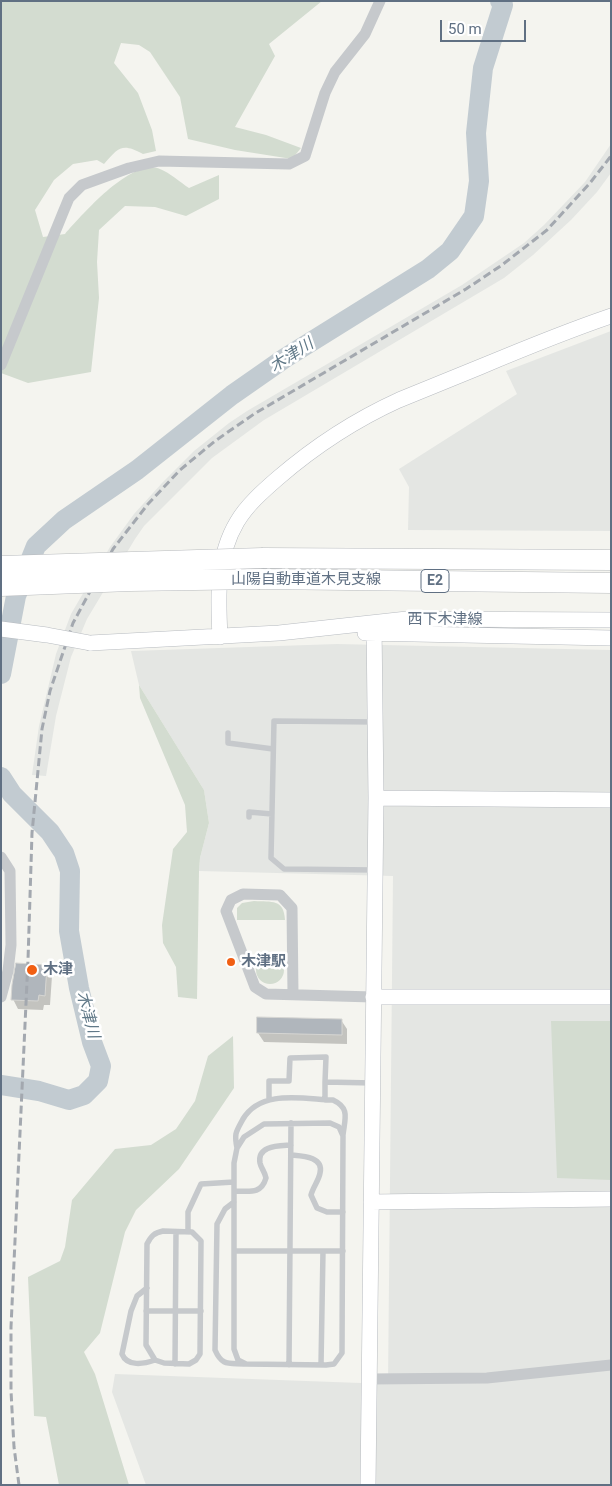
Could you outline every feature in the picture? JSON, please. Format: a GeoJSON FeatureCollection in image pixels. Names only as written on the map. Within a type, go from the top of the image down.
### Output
{"type":"FeatureCollection","features":[{"type":"Feature","properties":{"kind":"highway","name":"山陽自動車道木見支線"},"geometry":{"type":"LineString","coordinates":[[1,566],[263,558],[611,560]]}},
{"type":"Feature","properties":{"kind":"highway","name":"山陽自動車道木見支線"},"geometry":{"type":"LineString","coordinates":[[1,586],[260,578],[611,583]]}},
{"type":"Feature","properties":{"kind":"street"},"geometry":{"type":"LineString","coordinates":[[1,365],[69,198],[82,185],[129,168],[160,161],[289,164],[305,156],[325,94],[335,72],[365,34],[380,1]]}},
{"type":"Feature","properties":{"kind":"street"},"geometry":{"type":"LineString","coordinates":[[220,636],[218,595],[224,548],[237,521],[258,496],[286,471],[326,441],[364,418],[398,401],[571,330],[611,316]]}},
{"type":"Feature","properties":{"kind":"street","name":"西下木津線"},"geometry":{"type":"LineString","coordinates":[[374,628],[407,619],[611,620]]}},
{"type":"Feature","properties":{"kind":"street"},"geometry":{"type":"LineString","coordinates":[[368,1485],[376,798],[374,628]]}},
{"type":"Feature","properties":{"kind":"street","name":"西下木津線"},"geometry":{"type":"LineString","coordinates":[[1,629],[47,634],[90,643],[374,628],[611,638]]}},
{"type":"Feature","properties":{"kind":"street"},"geometry":{"type":"LineString","coordinates":[[376,798],[611,800]]}},
{"type":"Feature","properties":{"kind":"street"},"geometry":{"type":"LineString","coordinates":[[1,857],[10,871],[11,945],[8,971],[1,997]]}},
{"type":"Feature","properties":{"kind":"street"},"geometry":{"type":"LineString","coordinates":[[294,994],[292,908],[280,895],[243,894],[231,900],[226,911],[255,987],[266,994],[373,997],[611,997]]}},
{"type":"Feature","properties":{"kind":"street"},"geometry":{"type":"LineString","coordinates":[[372,1202],[611,1199]]}},
{"type":"Feature","properties":{"kind":"street"},"geometry":{"type":"LineString","coordinates":[[369,1379],[487,1378],[611,1365]]}},
{"type":"Feature","properties":{"kind":"lane"},"geometry":{"type":"LineString","coordinates":[[374,870],[284,869],[271,858],[274,721],[375,722]]}},
{"type":"Feature","properties":{"kind":"lane"},"geometry":{"type":"LineString","coordinates":[[228,733],[228,743],[273,749]]}},
{"type":"Feature","properties":{"kind":"lane"},"geometry":{"type":"LineString","coordinates":[[248,817],[248,812],[272,814]]}},
{"type":"Feature","properties":{"kind":"lane"},"geometry":{"type":"LineString","coordinates":[[269,1100],[269,1081],[289,1081],[290,1058],[326,1057],[325,1100]]}},
{"type":"Feature","properties":{"kind":"lane"},"geometry":{"type":"LineString","coordinates":[[325,1082],[372,1083]]}},
{"type":"Feature","properties":{"kind":"lane"},"geometry":{"type":"LineString","coordinates":[[234,1202],[225,1210],[217,1224],[215,1350],[219,1359],[226,1363],[246,1364],[334,1364],[342,1353],[343,1136],[345,1110],[341,1104],[333,1100],[273,1098],[261,1102],[248,1112],[234,1134],[237,1148]]}},
{"type":"Feature","properties":{"kind":"lane"},"geometry":{"type":"LineString","coordinates":[[289,1364],[291,1123]]}},
{"type":"Feature","properties":{"kind":"lane"},"geometry":{"type":"LineString","coordinates":[[246,1364],[238,1360],[234,1349],[234,1163],[237,1148],[244,1137],[264,1124],[330,1123],[339,1127],[343,1136]]}},
{"type":"Feature","properties":{"kind":"lane"},"geometry":{"type":"LineString","coordinates":[[234,1191],[258,1190],[264,1185],[266,1178],[260,1166],[259,1158],[263,1151],[270,1146],[291,1145]]}},
{"type":"Feature","properties":{"kind":"lane"},"geometry":{"type":"LineString","coordinates":[[291,1155],[309,1156],[320,1166],[320,1175],[311,1195],[317,1208],[327,1212],[343,1212]]}},
{"type":"Feature","properties":{"kind":"lane"},"geometry":{"type":"LineString","coordinates":[[188,1232],[188,1212],[200,1184],[234,1182]]}},
{"type":"Feature","properties":{"kind":"lane"},"geometry":{"type":"LineString","coordinates":[[163,1231],[176,1232],[192,1232],[201,1241],[200,1354],[196,1360],[189,1364],[164,1364],[155,1360],[146,1345],[147,1244],[150,1237],[156,1233],[163,1231]]}},
{"type":"Feature","properties":{"kind":"lane"},"geometry":{"type":"LineString","coordinates":[[175,1364],[176,1232]]}},
{"type":"Feature","properties":{"kind":"lane"},"geometry":{"type":"LineString","coordinates":[[234,1251],[343,1251]]}},
{"type":"Feature","properties":{"kind":"lane"},"geometry":{"type":"LineString","coordinates":[[321,1365],[323,1251]]}},
{"type":"Feature","properties":{"kind":"lane"},"geometry":{"type":"LineString","coordinates":[[147,1288],[137,1296],[131,1311],[122,1354],[124,1360],[129,1363],[147,1363],[155,1360]]}},
{"type":"Feature","properties":{"kind":"lane"},"geometry":{"type":"LineString","coordinates":[[146,1311],[201,1311]]}},
{"type":"Feature","properties":{"kind":"shaded area"},"geometry":{"type":"Polygon","coordinates":[[[1,1],[322,1],[269,44],[275,56],[235,127],[266,135],[301,148],[292,159],[235,150],[188,139],[180,97],[150,52],[139,45],[121,43],[114,63],[138,93],[152,130],[156,151],[143,154],[121,148],[104,164],[97,160],[73,164],[54,180],[35,210],[43,237],[65,234],[108,190],[122,179],[148,168],[160,169],[189,188],[219,175],[219,199],[186,216],[155,207],[125,206],[99,230],[97,262],[99,298],[91,372],[28,383],[1,373],[1,1]]]}},
{"type":"Feature","properties":{"kind":"shaded area"},"geometry":{"type":"Polygon","coordinates":[[[611,144],[611,173],[597,192],[571,220],[533,255],[504,278],[264,420],[212,458],[144,526],[87,619],[71,657],[56,716],[46,776],[32,775],[39,726],[56,654],[71,614],[110,547],[134,514],[162,483],[194,451],[247,411],[462,285],[524,243],[585,182],[611,144]]]}},
{"type":"Feature","properties":{"kind":"shaded area"},"geometry":{"type":"Polygon","coordinates":[[[611,331],[611,531],[408,530],[409,487],[399,469],[517,394],[506,371],[611,331]]]}},
{"type":"Feature","properties":{"kind":"shaded area"},"geometry":{"type":"Polygon","coordinates":[[[337,644],[611,650],[611,1485],[146,1485],[112,1392],[115,1374],[388,1384],[393,876],[199,871],[200,858],[209,823],[204,790],[139,685],[131,651],[337,644]]]}},
{"type":"Feature","properties":{"kind":"shaded area"},"geometry":{"type":"Polygon","coordinates":[[[139,685],[204,790],[209,823],[200,858],[199,871],[197,999],[178,997],[176,967],[163,943],[162,925],[173,849],[187,832],[185,805],[140,698],[139,685]]]}},
{"type":"Feature","properties":{"kind":"shaded area"},"geometry":{"type":"Polygon","coordinates":[[[254,901],[276,903],[282,908],[285,920],[237,920],[237,908],[242,903],[254,901]]]}},
{"type":"Feature","properties":{"kind":"shaded area"},"geometry":{"type":"Polygon","coordinates":[[[270,956],[280,960],[284,970],[280,980],[270,984],[260,980],[256,970],[260,960],[270,956]]]}},
{"type":"Feature","properties":{"kind":"shaded area"},"geometry":{"type":"Polygon","coordinates":[[[551,1021],[611,1021],[611,1180],[557,1178],[551,1021]]]}},
{"type":"Feature","properties":{"kind":"shaded area"},"geometry":{"type":"Polygon","coordinates":[[[233,1036],[234,1088],[179,1169],[136,1210],[125,1232],[100,1333],[84,1352],[95,1374],[129,1485],[59,1485],[46,1417],[34,1416],[28,1277],[60,1261],[65,1247],[72,1200],[115,1149],[151,1145],[176,1129],[195,1101],[208,1056],[233,1036]]]}},
{"type":"Feature","properties":{"kind":"building"},"geometry":{"type":"Polygon","coordinates":[[[16,963],[47,965],[45,996],[39,995],[38,1001],[11,1000],[16,963]]]}},
{"type":"Feature","properties":{"kind":"building"},"geometry":{"type":"Polygon","coordinates":[[[257,1017],[342,1019],[342,1035],[257,1033],[257,1017]]]}},
{"type":"Feature","properties":{"kind":"waterway","name":"木津川"},"geometry":{"type":"LineString","coordinates":[[1,674],[16,596],[36,546],[64,520],[137,470],[232,395],[285,358],[428,269],[450,251],[474,216],[479,181],[476,133],[483,68],[503,5],[500,1]]}},
{"type":"Feature","properties":{"kind":"waterway","name":"木津川"},"geometry":{"type":"LineString","coordinates":[[1,777],[12,794],[50,832],[64,853],[70,871],[69,931],[79,988],[92,1042],[101,1066],[98,1081],[84,1095],[69,1100],[39,1091],[1,1085]]}},
{"type":"Feature","properties":{"kind":"railway"},"geometry":{"type":"LineString","coordinates":[[19,1485],[14,1447],[11,1391],[11,1327],[32,833],[42,729],[50,691],[73,623],[113,549],[148,504],[180,470],[215,441],[254,414],[466,289],[502,265],[547,230],[590,183],[611,156]]}},
{"type":"Feature","properties":{"kind":"place","name":"木津駅"},"geometry":{"type":"Point","coordinates":[231,962]}},
{"type":"Feature","properties":{"kind":"place","name":"木津"},"geometry":{"type":"Point","coordinates":[32,970]}}]}
